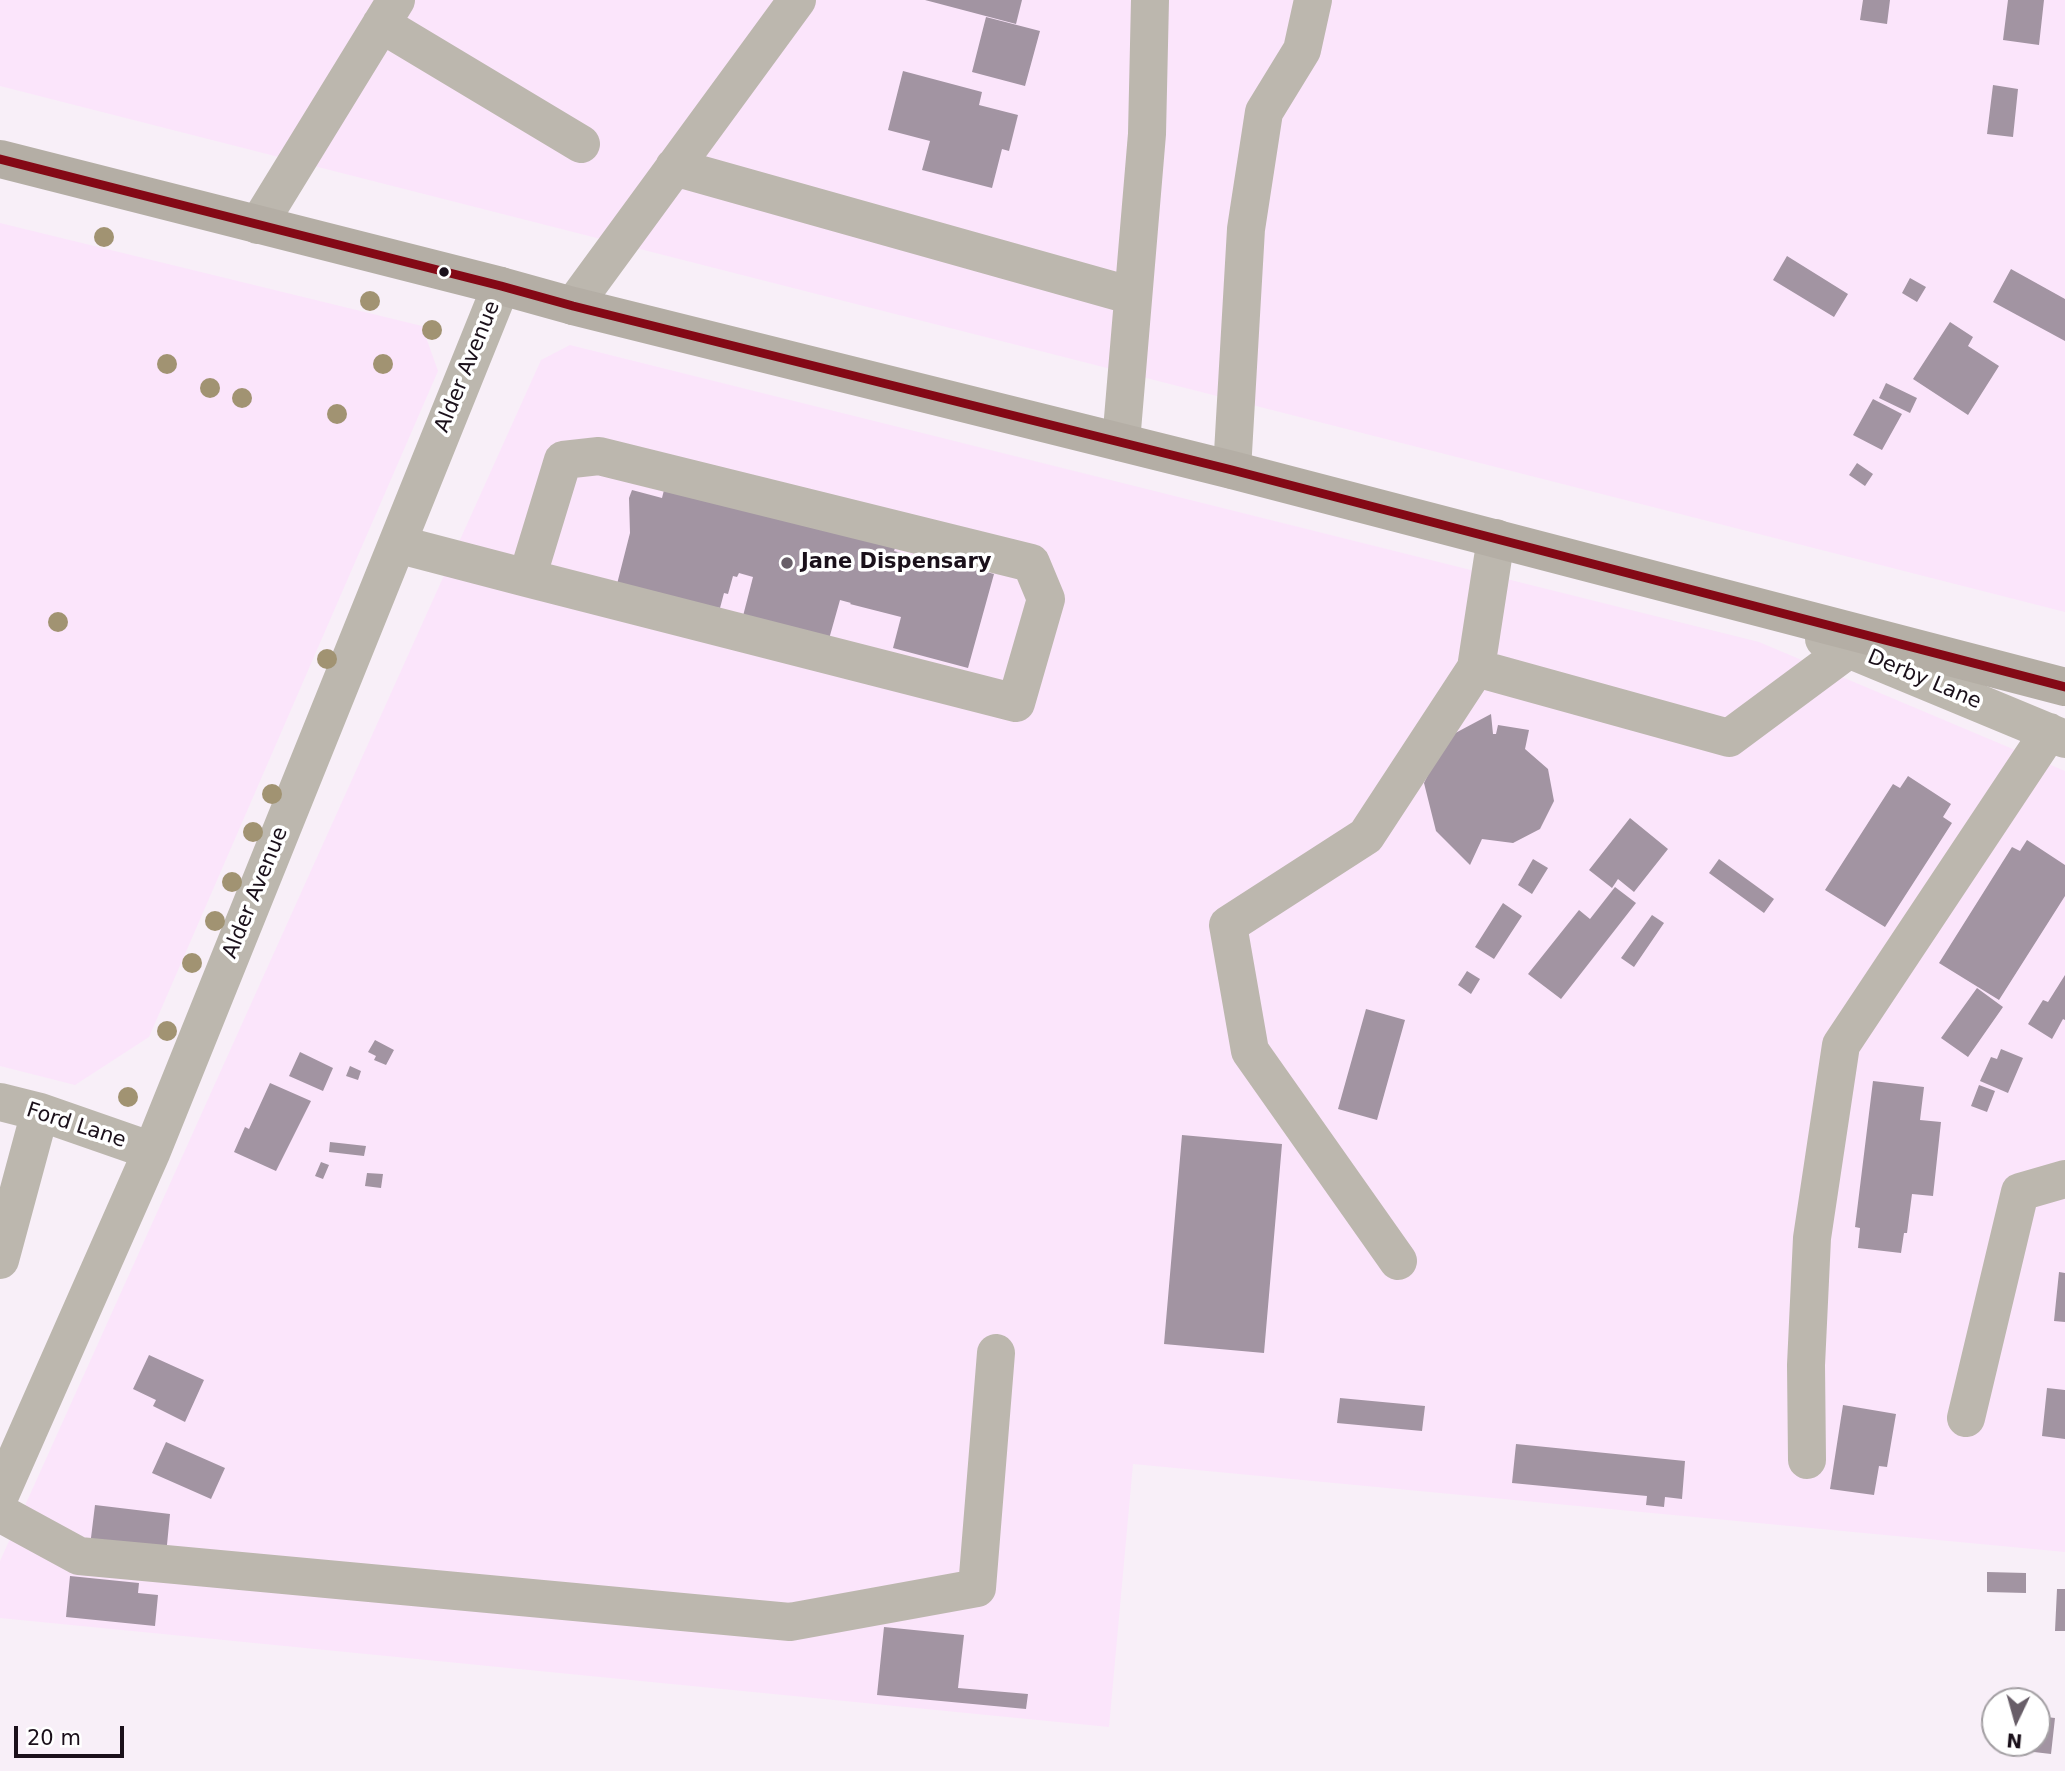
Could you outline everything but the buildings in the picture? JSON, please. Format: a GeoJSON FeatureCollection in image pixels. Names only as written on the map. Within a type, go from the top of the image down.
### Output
{"type":"FeatureCollection","features":[{"type":"Feature","properties":{"kind":"main road"},"geometry":{"type":"LineString","coordinates":[[0,159],[573,306],[1232,470],[2065,687]]}},
{"type":"Feature","properties":{"kind":"street"},"geometry":{"type":"LineString","coordinates":[[573,306],[797,0]]}},
{"type":"Feature","properties":{"kind":"street"},"geometry":{"type":"LineString","coordinates":[[1121,442],[1147,134],[1150,0]]}},
{"type":"Feature","properties":{"kind":"street"},"geometry":{"type":"LineString","coordinates":[[1232,470],[1246,229],[1264,112],[1302,50],[1314,0]]}},
{"type":"Feature","properties":{"kind":"street"},"geometry":{"type":"LineString","coordinates":[[258,225],[389,12],[581,144]]}},
{"type":"Feature","properties":{"kind":"street"},"geometry":{"type":"LineString","coordinates":[[674,167],[1133,296]]}},
{"type":"Feature","properties":{"kind":"street","name":"Alder Avenue"},"geometry":{"type":"LineString","coordinates":[[0,1496],[152,1151],[501,286]]}},
{"type":"Feature","properties":{"kind":"street"},"geometry":{"type":"LineString","coordinates":[[397,544],[527,578],[1016,703],[1046,599],[1031,563],[599,456],[564,460],[527,578]]}},
{"type":"Feature","properties":{"kind":"street"},"geometry":{"type":"LineString","coordinates":[[1398,1261],[1250,1051],[1228,925],[1366,836],[1476,668],[1496,538]]}},
{"type":"Feature","properties":{"kind":"street","name":"Derby Lane"},"geometry":{"type":"LineString","coordinates":[[1703,592],[1849,649],[2057,736]]}},
{"type":"Feature","properties":{"kind":"street"},"geometry":{"type":"LineString","coordinates":[[1476,668],[1729,738],[1849,649]]}},
{"type":"Feature","properties":{"kind":"street"},"geometry":{"type":"LineString","coordinates":[[1807,1460],[1806,1365],[1812,1238],[1841,1045],[2057,736]]}},
{"type":"Feature","properties":{"kind":"street","name":"Ford Lane"},"geometry":{"type":"LineString","coordinates":[[0,1102],[40,1112],[152,1151]]}},
{"type":"Feature","properties":{"kind":"street"},"geometry":{"type":"LineString","coordinates":[[0,1260],[40,1112]]}},
{"type":"Feature","properties":{"kind":"street"},"geometry":{"type":"LineString","coordinates":[[1966,1418],[2020,1192],[2065,1179]]}},
{"type":"Feature","properties":{"kind":"street"},"geometry":{"type":"LineString","coordinates":[[0,1513],[79,1556],[790,1622],[977,1588],[996,1353]]}},
{"type":"Feature","properties":{"kind":"shaded area"},"geometry":{"type":"Polygon","coordinates":[[[0,0],[2065,0],[2065,612],[0,86],[0,0]]]}},
{"type":"Feature","properties":{"kind":"shaded area"},"geometry":{"type":"Polygon","coordinates":[[[0,223],[422,326],[438,371],[149,1037],[75,1085],[0,1066],[0,223]]]}},
{"type":"Feature","properties":{"kind":"shaded area"},"geometry":{"type":"Polygon","coordinates":[[[570,345],[1759,642],[2065,771],[2065,1552],[1133,1464],[1109,1727],[0,1618],[0,1561],[541,360],[570,345]]]}},
{"type":"Feature","properties":{"kind":"transit line"},"geometry":{"type":"LineString","coordinates":[[0,159],[573,306],[1232,470],[2065,687]]}},
{"type":"Feature","properties":{"kind":"place","name":"Jane Dispensary"},"geometry":{"type":"Point","coordinates":[787,563]}}]}
